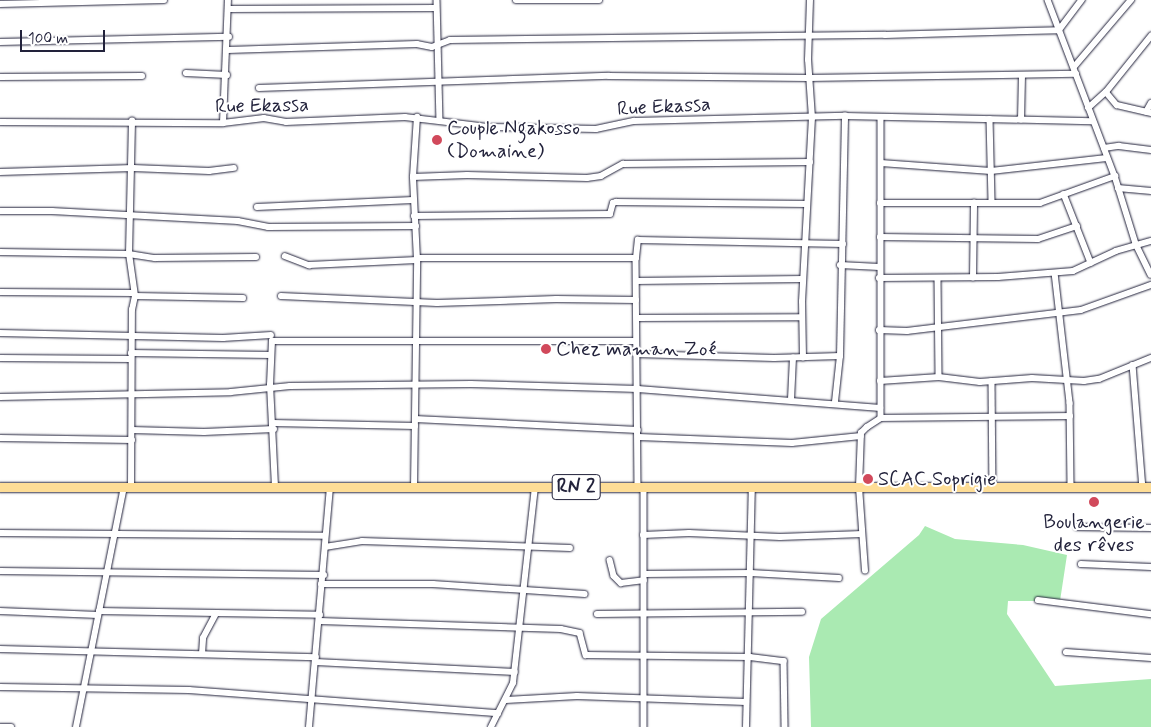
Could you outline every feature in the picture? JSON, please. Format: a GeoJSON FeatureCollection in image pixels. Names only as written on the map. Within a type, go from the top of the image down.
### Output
{"type":"FeatureCollection","features":[{"type":"Feature","properties":{"kind":"highway","name":"RN 2"},"geometry":{"type":"LineString","coordinates":[[0,487],[1147,487]]}},
{"type":"Feature","properties":{"kind":"street"},"geometry":{"type":"LineString","coordinates":[[0,4],[164,0]]}},
{"type":"Feature","properties":{"kind":"street"},"geometry":{"type":"LineString","coordinates":[[223,123],[229,37],[228,0]]}},
{"type":"Feature","properties":{"kind":"street"},"geometry":{"type":"LineString","coordinates":[[437,0],[437,82],[440,120]]}},
{"type":"Feature","properties":{"kind":"street"},"geometry":{"type":"LineString","coordinates":[[516,0],[599,0]]}},
{"type":"Feature","properties":{"kind":"street"},"geometry":{"type":"LineString","coordinates":[[803,358],[804,243],[812,118],[808,78],[810,0]]}},
{"type":"Feature","properties":{"kind":"street"},"geometry":{"type":"LineString","coordinates":[[1048,0],[1074,67],[1092,121],[1104,148],[1106,158],[1115,176],[1136,244],[1151,275]]}},
{"type":"Feature","properties":{"kind":"street"},"geometry":{"type":"LineString","coordinates":[[1059,30],[1082,0]]}},
{"type":"Feature","properties":{"kind":"street"},"geometry":{"type":"LineString","coordinates":[[1074,67],[1131,0]]}},
{"type":"Feature","properties":{"kind":"street"},"geometry":{"type":"LineString","coordinates":[[229,9],[436,8]]}},
{"type":"Feature","properties":{"kind":"street"},"geometry":{"type":"LineString","coordinates":[[228,50],[417,44],[432,47],[437,43],[450,40],[809,36],[1059,30]]}},
{"type":"Feature","properties":{"kind":"street"},"geometry":{"type":"LineString","coordinates":[[1088,108],[1106,92],[1151,36]]}},
{"type":"Feature","properties":{"kind":"street"},"geometry":{"type":"LineString","coordinates":[[0,42],[229,37]]}},
{"type":"Feature","properties":{"kind":"street"},"geometry":{"type":"LineString","coordinates":[[186,73],[227,75]]}},
{"type":"Feature","properties":{"kind":"street"},"geometry":{"type":"LineString","coordinates":[[259,88],[610,76],[808,78],[1076,74]]}},
{"type":"Feature","properties":{"kind":"street"},"geometry":{"type":"LineString","coordinates":[[0,77],[142,76]]}},
{"type":"Feature","properties":{"kind":"street"},"geometry":{"type":"LineString","coordinates":[[1021,120],[1022,76]]}},
{"type":"Feature","properties":{"kind":"street"},"geometry":{"type":"LineString","coordinates":[[1106,92],[1117,105],[1148,113],[1151,103]]}},
{"type":"Feature","properties":{"kind":"street"},"geometry":{"type":"LineString","coordinates":[[835,402],[840,356],[840,264],[843,244],[845,116]]}},
{"type":"Feature","properties":{"kind":"street","name":"Rue Ekassa"},"geometry":{"type":"LineString","coordinates":[[0,122],[132,121],[223,123],[264,118],[286,122],[417,117],[489,127],[596,129],[634,121],[845,116],[1092,121]]}},
{"type":"Feature","properties":{"kind":"street"},"geometry":{"type":"LineString","coordinates":[[414,488],[417,259],[413,177],[417,117]]}},
{"type":"Feature","properties":{"kind":"street"},"geometry":{"type":"LineString","coordinates":[[881,117],[879,267],[881,418]]}},
{"type":"Feature","properties":{"kind":"street"},"geometry":{"type":"LineString","coordinates":[[990,119],[992,204]]}},
{"type":"Feature","properties":{"kind":"street"},"geometry":{"type":"LineString","coordinates":[[76,727],[98,613],[128,487],[132,440],[131,356],[135,294],[129,254],[132,215],[132,121]]}},
{"type":"Feature","properties":{"kind":"street"},"geometry":{"type":"LineString","coordinates":[[1104,148],[1119,146],[1151,150]]}},
{"type":"Feature","properties":{"kind":"street"},"geometry":{"type":"LineString","coordinates":[[881,163],[991,171],[1106,158]]}},
{"type":"Feature","properties":{"kind":"street"},"geometry":{"type":"LineString","coordinates":[[413,177],[485,175],[587,178],[601,176],[623,164],[810,162]]}},
{"type":"Feature","properties":{"kind":"street"},"geometry":{"type":"LineString","coordinates":[[0,172],[133,168],[209,171],[234,168]]}},
{"type":"Feature","properties":{"kind":"street"},"geometry":{"type":"LineString","coordinates":[[880,203],[1040,203],[1115,176]]}},
{"type":"Feature","properties":{"kind":"street"},"geometry":{"type":"LineString","coordinates":[[1118,188],[1151,191]]}},
{"type":"Feature","properties":{"kind":"street"},"geometry":{"type":"LineString","coordinates":[[1064,194],[1092,263]]}},
{"type":"Feature","properties":{"kind":"street"},"geometry":{"type":"LineString","coordinates":[[257,208],[413,200]]}},
{"type":"Feature","properties":{"kind":"street"},"geometry":{"type":"LineString","coordinates":[[414,216],[610,214],[612,202],[807,204]]}},
{"type":"Feature","properties":{"kind":"street"},"geometry":{"type":"LineString","coordinates":[[972,278],[974,204]]}},
{"type":"Feature","properties":{"kind":"street"},"geometry":{"type":"LineString","coordinates":[[0,211],[132,215],[238,222],[268,227],[416,226]]}},
{"type":"Feature","properties":{"kind":"street"},"geometry":{"type":"LineString","coordinates":[[880,237],[973,240],[1046,238],[1077,226]]}},
{"type":"Feature","properties":{"kind":"street"},"geometry":{"type":"LineString","coordinates":[[644,727],[644,578],[636,354],[636,258],[638,240],[843,244]]}},
{"type":"Feature","properties":{"kind":"street"},"geometry":{"type":"LineString","coordinates":[[879,278],[972,278],[1074,271],[1136,244],[1151,241]]}},
{"type":"Feature","properties":{"kind":"street"},"geometry":{"type":"LineString","coordinates":[[0,252],[129,254],[155,258],[256,257]]}},
{"type":"Feature","properties":{"kind":"street"},"geometry":{"type":"LineString","coordinates":[[285,256],[308,264],[417,259],[636,258]]}},
{"type":"Feature","properties":{"kind":"street"},"geometry":{"type":"LineString","coordinates":[[840,264],[879,267]]}},
{"type":"Feature","properties":{"kind":"street"},"geometry":{"type":"LineString","coordinates":[[1055,273],[1068,382],[1070,487]]}},
{"type":"Feature","properties":{"kind":"street"},"geometry":{"type":"LineString","coordinates":[[938,278],[939,377]]}},
{"type":"Feature","properties":{"kind":"street"},"geometry":{"type":"LineString","coordinates":[[636,281],[804,280]]}},
{"type":"Feature","properties":{"kind":"street"},"geometry":{"type":"LineString","coordinates":[[879,330],[938,328],[1059,313],[1094,307],[1151,285]]}},
{"type":"Feature","properties":{"kind":"street"},"geometry":{"type":"LineString","coordinates":[[0,292],[243,298]]}},
{"type":"Feature","properties":{"kind":"street"},"geometry":{"type":"LineString","coordinates":[[281,296],[417,303],[636,300]]}},
{"type":"Feature","properties":{"kind":"street"},"geometry":{"type":"LineString","coordinates":[[637,318],[802,317]]}},
{"type":"Feature","properties":{"kind":"street"},"geometry":{"type":"LineString","coordinates":[[0,333],[133,336],[271,336]]}},
{"type":"Feature","properties":{"kind":"street"},"geometry":{"type":"LineString","coordinates":[[275,487],[271,389],[272,341],[636,341]]}},
{"type":"Feature","properties":{"kind":"street"},"geometry":{"type":"LineString","coordinates":[[636,354],[792,358],[840,356]]}},
{"type":"Feature","properties":{"kind":"street"},"geometry":{"type":"LineString","coordinates":[[0,358],[271,355]]}},
{"type":"Feature","properties":{"kind":"street"},"geometry":{"type":"LineString","coordinates":[[791,400],[792,358]]}},
{"type":"Feature","properties":{"kind":"street"},"geometry":{"type":"LineString","coordinates":[[880,381],[939,377],[992,381],[1032,378],[1068,382],[1100,380],[1151,358]]}},
{"type":"Feature","properties":{"kind":"street"},"geometry":{"type":"LineString","coordinates":[[1133,365],[1147,487]]}},
{"type":"Feature","properties":{"kind":"street"},"geometry":{"type":"LineString","coordinates":[[992,381],[994,488]]}},
{"type":"Feature","properties":{"kind":"street"},"geometry":{"type":"LineString","coordinates":[[0,397],[271,389],[290,386],[414,386],[638,389],[835,402],[880,408]]}},
{"type":"Feature","properties":{"kind":"street"},"geometry":{"type":"LineString","coordinates":[[865,571],[859,487],[860,436],[862,431],[881,418],[1070,416]]}},
{"type":"Feature","properties":{"kind":"street"},"geometry":{"type":"LineString","coordinates":[[132,430],[204,432],[274,426],[415,422],[638,430]]}},
{"type":"Feature","properties":{"kind":"street"},"geometry":{"type":"LineString","coordinates":[[639,437],[792,443],[860,436]]}},
{"type":"Feature","properties":{"kind":"street"},"geometry":{"type":"LineString","coordinates":[[0,438],[132,440]]}},
{"type":"Feature","properties":{"kind":"street"},"geometry":{"type":"LineString","coordinates":[[309,727],[324,575],[330,487]]}},
{"type":"Feature","properties":{"kind":"street"},"geometry":{"type":"LineString","coordinates":[[491,727],[506,700],[515,672],[518,628],[536,488]]}},
{"type":"Feature","properties":{"kind":"street"},"geometry":{"type":"LineString","coordinates":[[746,727],[750,657],[752,488]]}},
{"type":"Feature","properties":{"kind":"street"},"geometry":{"type":"LineString","coordinates":[[1077,527],[1151,528]]}},
{"type":"Feature","properties":{"kind":"street"},"geometry":{"type":"LineString","coordinates":[[0,533],[326,536]]}},
{"type":"Feature","properties":{"kind":"street"},"geometry":{"type":"LineString","coordinates":[[643,536],[751,534],[780,537],[862,534]]}},
{"type":"Feature","properties":{"kind":"street"},"geometry":{"type":"LineString","coordinates":[[325,547],[362,541],[530,545],[570,548]]}},
{"type":"Feature","properties":{"kind":"street"},"geometry":{"type":"LineString","coordinates":[[610,560],[614,576],[621,583],[644,578],[751,573],[838,578]]}},
{"type":"Feature","properties":{"kind":"street"},"geometry":{"type":"LineString","coordinates":[[1081,564],[1151,567]]}},
{"type":"Feature","properties":{"kind":"street"},"geometry":{"type":"LineString","coordinates":[[0,571],[324,575]]}},
{"type":"Feature","properties":{"kind":"street"},"geometry":{"type":"LineString","coordinates":[[322,584],[433,584],[585,594]]}},
{"type":"Feature","properties":{"kind":"street"},"geometry":{"type":"LineString","coordinates":[[1038,600],[1151,614]]}},
{"type":"Feature","properties":{"kind":"street"},"geometry":{"type":"LineString","coordinates":[[0,611],[320,618],[576,631],[581,635],[586,655],[750,657],[786,662],[785,727]]}},
{"type":"Feature","properties":{"kind":"street"},"geometry":{"type":"LineString","coordinates":[[597,614],[802,612]]}},
{"type":"Feature","properties":{"kind":"street"},"geometry":{"type":"LineString","coordinates":[[202,654],[203,638],[215,615]]}},
{"type":"Feature","properties":{"kind":"street"},"geometry":{"type":"LineString","coordinates":[[0,649],[202,654],[515,672]]}},
{"type":"Feature","properties":{"kind":"street"},"geometry":{"type":"LineString","coordinates":[[1066,652],[1151,658]]}},
{"type":"Feature","properties":{"kind":"street"},"geometry":{"type":"LineString","coordinates":[[0,688],[189,690],[312,698],[498,714]]}},
{"type":"Feature","properties":{"kind":"street"},"geometry":{"type":"LineString","coordinates":[[506,700],[577,696],[746,702]]}},
{"type":"Feature","properties":{"kind":"street"},"geometry":{"type":"LineString","coordinates":[[0,727],[11,727]]}},
{"type":"Feature","properties":{"kind":"green space"},"geometry":{"type":"Polygon","coordinates":[[[925,526],[955,539],[1023,545],[1067,555],[1060,601],[1008,601],[1007,614],[1055,686],[1151,679],[1151,727],[811,727],[809,657],[821,619],[919,535],[925,526]]]}},
{"type":"Feature","properties":{"kind":"place","name":"Couple Ngakosso (Domaine)"},"geometry":{"type":"Point","coordinates":[437,140]}},
{"type":"Feature","properties":{"kind":"place","name":"Chez maman Zoé"},"geometry":{"type":"Point","coordinates":[546,349]}},
{"type":"Feature","properties":{"kind":"place","name":"SCAC Soprigie"},"geometry":{"type":"Point","coordinates":[868,479]}},
{"type":"Feature","properties":{"kind":"place","name":"Boulangerie des rêves"},"geometry":{"type":"Point","coordinates":[1094,502]}}]}
